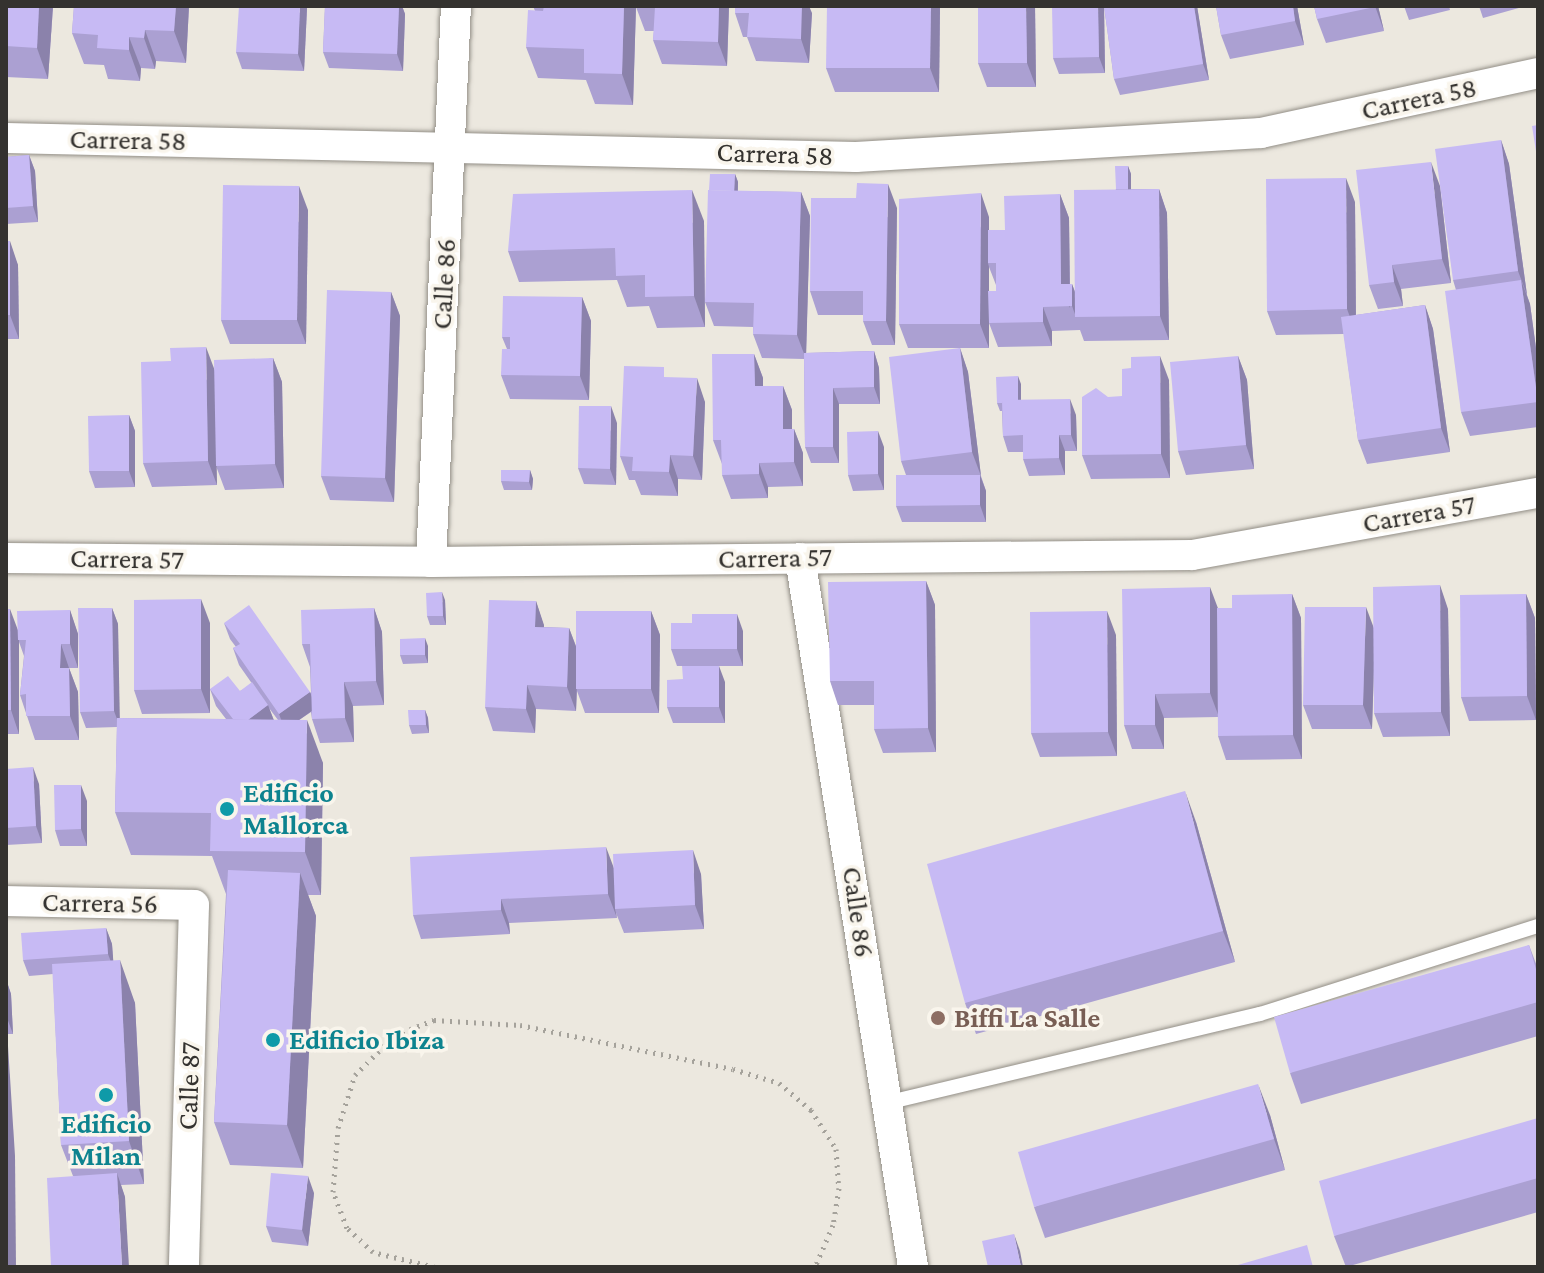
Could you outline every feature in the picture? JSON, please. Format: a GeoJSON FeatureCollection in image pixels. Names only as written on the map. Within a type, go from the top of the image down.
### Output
{"type":"FeatureCollection","features":[{"type":"Feature","properties":{"kind":"street","name":"Calle 86"},"geometry":{"type":"LineString","coordinates":[[431,562],[456,6]]}},
{"type":"Feature","properties":{"kind":"street","name":"Carrera 58"},"geometry":{"type":"LineString","coordinates":[[6,138],[856,157],[1261,133],[1538,73]]}},
{"type":"Feature","properties":{"kind":"street","name":"Carrera 57"},"geometry":{"type":"LineString","coordinates":[[6,558],[431,562],[1192,555],[1538,493]]}},
{"type":"Feature","properties":{"kind":"street","name":"Calle 86"},"geometry":{"type":"LineString","coordinates":[[800,558],[836,762],[913,1267]]}},
{"type":"Feature","properties":{"kind":"street","name":"Carrera 56"},"geometry":{"type":"LineString","coordinates":[[6,901],[194,905]]}},
{"type":"Feature","properties":{"kind":"street","name":"Calle 87"},"geometry":{"type":"LineString","coordinates":[[184,1267],[194,905]]}},
{"type":"Feature","properties":{"kind":"lane"},"geometry":{"type":"LineString","coordinates":[[886,1103],[1260,1014],[1538,926]]}},
{"type":"Feature","properties":{"kind":"path"},"geometry":{"type":"LineString","coordinates":[[435,1267],[373,1252],[347,1228],[333,1192],[338,1128],[355,1075],[395,1035],[434,1020],[520,1025],[733,1069],[779,1083],[811,1110],[836,1149],[839,1188],[833,1225],[815,1267]]}},
{"type":"Feature","properties":{"kind":"building"},"geometry":{"type":"Polygon","coordinates":[[[6,6],[39,6],[37,48],[6,46],[6,6]]]}},
{"type":"Feature","properties":{"kind":"building"},"geometry":{"type":"Polygon","coordinates":[[[74,6],[176,6],[174,31],[145,30],[144,38],[129,37],[129,50],[97,48],[98,35],[72,33],[74,6]]]}},
{"type":"Feature","properties":{"kind":"building"},"geometry":{"type":"Polygon","coordinates":[[[239,6],[300,6],[298,54],[236,52],[239,6]]]}},
{"type":"Feature","properties":{"kind":"building"},"geometry":{"type":"Polygon","coordinates":[[[325,6],[399,6],[397,54],[323,52],[325,6]]]}},
{"type":"Feature","properties":{"kind":"building"},"geometry":{"type":"Polygon","coordinates":[[[544,6],[624,6],[622,74],[584,73],[584,49],[526,47],[528,10],[543,11],[544,6]]]}},
{"type":"Feature","properties":{"kind":"building"},"geometry":{"type":"Polygon","coordinates":[[[636,6],[719,6],[718,42],[653,40],[655,7],[636,6]]]}},
{"type":"Feature","properties":{"kind":"building"},"geometry":{"type":"Polygon","coordinates":[[[735,6],[802,6],[801,39],[747,37],[749,13],[735,13],[735,6]]]}},
{"type":"Feature","properties":{"kind":"building"},"geometry":{"type":"Polygon","coordinates":[[[827,6],[931,6],[930,68],[826,68],[827,6]]]}},
{"type":"Feature","properties":{"kind":"building"},"geometry":{"type":"Polygon","coordinates":[[[978,6],[1026,6],[1027,63],[978,63],[978,6]]]}},
{"type":"Feature","properties":{"kind":"building"},"geometry":{"type":"Polygon","coordinates":[[[1052,6],[1098,6],[1099,57],[1053,58],[1052,6]]]}},
{"type":"Feature","properties":{"kind":"building"},"geometry":{"type":"Polygon","coordinates":[[[1104,6],[1194,6],[1203,64],[1114,79],[1104,6]]]}},
{"type":"Feature","properties":{"kind":"building"},"geometry":{"type":"Polygon","coordinates":[[[1216,6],[1293,6],[1295,21],[1221,35],[1216,6]]]}},
{"type":"Feature","properties":{"kind":"building"},"geometry":{"type":"Polygon","coordinates":[[[1314,6],[1375,6],[1375,7],[1317,19],[1314,6]]]}},
{"type":"Feature","properties":{"kind":"building"},"geometry":{"type":"Polygon","coordinates":[[[1538,125],[1538,164],[1532,126],[1538,125]]]}},
{"type":"Feature","properties":{"kind":"building"},"geometry":{"type":"Polygon","coordinates":[[[1501,140],[1518,271],[1453,280],[1435,149],[1501,140]]]}},
{"type":"Feature","properties":{"kind":"building"},"geometry":{"type":"Polygon","coordinates":[[[29,155],[33,206],[6,208],[6,157],[29,155]]]}},
{"type":"Feature","properties":{"kind":"building"},"geometry":{"type":"Polygon","coordinates":[[[1431,162],[1442,259],[1392,265],[1394,282],[1369,285],[1356,170],[1431,162]]]}},
{"type":"Feature","properties":{"kind":"building"},"geometry":{"type":"Polygon","coordinates":[[[1115,166],[1128,166],[1128,189],[1116,189],[1115,166]]]}},
{"type":"Feature","properties":{"kind":"building"},"geometry":{"type":"Polygon","coordinates":[[[710,174],[735,174],[734,191],[709,190],[710,174]]]}},
{"type":"Feature","properties":{"kind":"building"},"geometry":{"type":"Polygon","coordinates":[[[1346,178],[1347,309],[1267,311],[1266,179],[1346,178]]]}},
{"type":"Feature","properties":{"kind":"building"},"geometry":{"type":"Polygon","coordinates":[[[857,183],[888,184],[886,321],[863,321],[863,291],[810,291],[811,198],[856,198],[857,183]]]}},
{"type":"Feature","properties":{"kind":"building"},"geometry":{"type":"Polygon","coordinates":[[[223,185],[299,186],[297,320],[221,320],[223,185]]]}},
{"type":"Feature","properties":{"kind":"building"},"geometry":{"type":"Polygon","coordinates":[[[1159,189],[1160,316],[1075,317],[1074,190],[1159,189]]]}},
{"type":"Feature","properties":{"kind":"building"},"geometry":{"type":"Polygon","coordinates":[[[692,190],[694,296],[645,297],[645,275],[616,276],[615,248],[508,251],[513,194],[692,190]]]}},
{"type":"Feature","properties":{"kind":"building"},"geometry":{"type":"Polygon","coordinates":[[[708,190],[801,192],[797,335],[753,334],[754,303],[705,302],[708,190]]]}},
{"type":"Feature","properties":{"kind":"building"},"geometry":{"type":"Polygon","coordinates":[[[981,193],[980,324],[899,324],[899,199],[981,193]]]}},
{"type":"Feature","properties":{"kind":"building"},"geometry":{"type":"Polygon","coordinates":[[[1060,194],[1061,284],[1072,284],[1072,306],[1043,307],[1043,322],[989,323],[988,291],[996,291],[996,263],[988,263],[988,230],[1005,230],[1004,196],[1060,194]]]}},
{"type":"Feature","properties":{"kind":"building"},"geometry":{"type":"Polygon","coordinates":[[[6,241],[10,241],[10,315],[6,315],[6,241]]]}},
{"type":"Feature","properties":{"kind":"building"},"geometry":{"type":"Polygon","coordinates":[[[1521,280],[1538,402],[1461,412],[1445,291],[1521,280]]]}},
{"type":"Feature","properties":{"kind":"building"},"geometry":{"type":"Polygon","coordinates":[[[327,290],[391,292],[385,478],[321,476],[327,290]]]}},
{"type":"Feature","properties":{"kind":"building"},"geometry":{"type":"Polygon","coordinates":[[[503,296],[582,297],[580,376],[501,375],[502,349],[510,349],[510,337],[502,337],[503,296]]]}},
{"type":"Feature","properties":{"kind":"building"},"geometry":{"type":"Polygon","coordinates":[[[1425,305],[1441,428],[1358,440],[1341,317],[1425,305]]]}},
{"type":"Feature","properties":{"kind":"building"},"geometry":{"type":"Polygon","coordinates":[[[206,347],[208,461],[143,463],[141,362],[171,361],[170,348],[206,347]]]}},
{"type":"Feature","properties":{"kind":"building"},"geometry":{"type":"Polygon","coordinates":[[[960,348],[972,452],[901,461],[889,357],[960,348]]]}},
{"type":"Feature","properties":{"kind":"building"},"geometry":{"type":"Polygon","coordinates":[[[874,351],[874,387],[833,388],[833,447],[805,447],[804,353],[874,351]]]}},
{"type":"Feature","properties":{"kind":"building"},"geometry":{"type":"Polygon","coordinates":[[[712,354],[754,354],[755,386],[783,386],[783,429],[794,429],[794,462],[759,463],[759,474],[722,475],[721,440],[713,440],[712,354]]]}},
{"type":"Feature","properties":{"kind":"building"},"geometry":{"type":"Polygon","coordinates":[[[1160,356],[1161,454],[1082,455],[1082,397],[1096,388],[1108,397],[1122,396],[1122,369],[1131,368],[1131,357],[1160,356]]]}},
{"type":"Feature","properties":{"kind":"building"},"geometry":{"type":"Polygon","coordinates":[[[1238,356],[1246,445],[1178,451],[1170,362],[1238,356]]]}},
{"type":"Feature","properties":{"kind":"building"},"geometry":{"type":"Polygon","coordinates":[[[273,358],[275,464],[216,466],[214,360],[273,358]]]}},
{"type":"Feature","properties":{"kind":"building"},"geometry":{"type":"Polygon","coordinates":[[[624,366],[664,367],[664,377],[697,378],[693,456],[670,455],[669,472],[632,471],[633,457],[620,456],[624,366]]]}},
{"type":"Feature","properties":{"kind":"building"},"geometry":{"type":"Polygon","coordinates":[[[1018,376],[1018,400],[997,403],[996,377],[1018,376]]]}},
{"type":"Feature","properties":{"kind":"building"},"geometry":{"type":"Polygon","coordinates":[[[1070,399],[1071,435],[1059,435],[1059,458],[1023,459],[1023,435],[1003,436],[1002,400],[1070,399]]]}},
{"type":"Feature","properties":{"kind":"building"},"geometry":{"type":"Polygon","coordinates":[[[579,406],[611,406],[610,469],[578,468],[579,406]]]}},
{"type":"Feature","properties":{"kind":"building"},"geometry":{"type":"Polygon","coordinates":[[[129,415],[129,471],[89,471],[88,416],[129,415]]]}},
{"type":"Feature","properties":{"kind":"building"},"geometry":{"type":"Polygon","coordinates":[[[878,431],[878,474],[848,475],[847,432],[878,431]]]}},
{"type":"Feature","properties":{"kind":"building"},"geometry":{"type":"Polygon","coordinates":[[[501,470],[530,470],[529,482],[501,481],[501,470]]]}},
{"type":"Feature","properties":{"kind":"building"},"geometry":{"type":"Polygon","coordinates":[[[896,475],[980,475],[980,505],[896,506],[896,475]]]}},
{"type":"Feature","properties":{"kind":"building"},"geometry":{"type":"Polygon","coordinates":[[[926,581],[928,728],[874,729],[874,681],[830,681],[828,582],[926,581]]]}},
{"type":"Feature","properties":{"kind":"building"},"geometry":{"type":"Polygon","coordinates":[[[1440,585],[1441,712],[1374,713],[1373,587],[1440,585]]]}},
{"type":"Feature","properties":{"kind":"building"},"geometry":{"type":"Polygon","coordinates":[[[1210,587],[1210,693],[1155,694],[1155,725],[1124,725],[1122,589],[1210,587]]]}},
{"type":"Feature","properties":{"kind":"building"},"geometry":{"type":"Polygon","coordinates":[[[442,592],[443,616],[427,616],[426,593],[442,592]]]}},
{"type":"Feature","properties":{"kind":"building"},"geometry":{"type":"Polygon","coordinates":[[[1292,594],[1293,735],[1218,736],[1217,608],[1232,608],[1232,595],[1292,594]]]}},
{"type":"Feature","properties":{"kind":"building"},"geometry":{"type":"Polygon","coordinates":[[[1526,594],[1527,696],[1461,697],[1460,595],[1526,594]]]}},
{"type":"Feature","properties":{"kind":"building"},"geometry":{"type":"Polygon","coordinates":[[[201,599],[201,689],[134,690],[134,600],[201,599]]]}},
{"type":"Feature","properties":{"kind":"building"},"geometry":{"type":"Polygon","coordinates":[[[489,600],[536,601],[535,627],[569,628],[567,687],[527,685],[526,709],[485,707],[489,600]]]}},
{"type":"Feature","properties":{"kind":"building"},"geometry":{"type":"Polygon","coordinates":[[[249,605],[310,692],[279,714],[233,648],[240,644],[224,623],[249,605]]]}},
{"type":"Feature","properties":{"kind":"building"},"geometry":{"type":"Polygon","coordinates":[[[1305,607],[1366,607],[1363,705],[1303,705],[1305,607]]]}},
{"type":"Feature","properties":{"kind":"building"},"geometry":{"type":"Polygon","coordinates":[[[78,608],[112,608],[114,711],[80,712],[78,608]]]}},
{"type":"Feature","properties":{"kind":"building"},"geometry":{"type":"Polygon","coordinates":[[[374,608],[376,681],[344,682],[345,718],[312,719],[310,644],[302,644],[301,610],[374,608]]]}},
{"type":"Feature","properties":{"kind":"building"},"geometry":{"type":"Polygon","coordinates":[[[6,609],[10,609],[11,710],[6,710],[6,609]]]}},
{"type":"Feature","properties":{"kind":"building"},"geometry":{"type":"Polygon","coordinates":[[[70,610],[70,644],[61,644],[60,668],[69,668],[70,716],[26,716],[26,694],[20,695],[26,640],[18,640],[17,611],[70,610]]]}},
{"type":"Feature","properties":{"kind":"building"},"geometry":{"type":"Polygon","coordinates":[[[576,611],[651,611],[651,689],[576,689],[576,611]]]}},
{"type":"Feature","properties":{"kind":"building"},"geometry":{"type":"Polygon","coordinates":[[[1107,611],[1108,732],[1031,733],[1030,612],[1107,611]]]}},
{"type":"Feature","properties":{"kind":"building"},"geometry":{"type":"Polygon","coordinates":[[[692,614],[737,614],[737,649],[671,649],[671,623],[692,623],[692,614]]]}},
{"type":"Feature","properties":{"kind":"building"},"geometry":{"type":"Polygon","coordinates":[[[425,638],[425,655],[400,655],[400,639],[425,638]]]}},
{"type":"Feature","properties":{"kind":"building"},"geometry":{"type":"Polygon","coordinates":[[[682,666],[719,666],[719,707],[667,707],[667,680],[683,679],[682,666]]]}},
{"type":"Feature","properties":{"kind":"building"},"geometry":{"type":"Polygon","coordinates":[[[228,676],[240,691],[252,682],[268,705],[248,720],[233,719],[210,689],[228,676]]]}},
{"type":"Feature","properties":{"kind":"building"},"geometry":{"type":"Polygon","coordinates":[[[408,710],[425,710],[426,725],[409,725],[408,710]]]}},
{"type":"Feature","properties":{"kind":"building"},"geometry":{"type":"Polygon","coordinates":[[[117,718],[307,720],[305,852],[210,851],[211,813],[115,812],[117,718]]]}},
{"type":"Feature","properties":{"kind":"building"},"geometry":{"type":"Polygon","coordinates":[[[33,767],[36,826],[6,828],[6,769],[33,767]]]}},
{"type":"Feature","properties":{"kind":"building"},"geometry":{"type":"Polygon","coordinates":[[[54,785],[81,785],[81,829],[55,830],[54,785]]]}},
{"type":"Feature","properties":{"kind":"building"},"geometry":{"type":"Polygon","coordinates":[[[1185,791],[1223,931],[965,1003],[927,864],[1185,791]]]}},
{"type":"Feature","properties":{"kind":"building"},"geometry":{"type":"Polygon","coordinates":[[[606,847],[608,894],[501,899],[501,910],[413,915],[410,857],[606,847]]]}},
{"type":"Feature","properties":{"kind":"building"},"geometry":{"type":"Polygon","coordinates":[[[693,850],[695,905],[615,909],[613,854],[693,850]]]}},
{"type":"Feature","properties":{"kind":"building","name":"Edificio Ibiza"},"geometry":{"type":"Polygon","coordinates":[[[228,870],[300,873],[287,1125],[214,1122],[228,870]]]}},
{"type":"Feature","properties":{"kind":"building"},"geometry":{"type":"Polygon","coordinates":[[[106,928],[108,954],[23,960],[21,933],[106,928]]]}},
{"type":"Feature","properties":{"kind":"building"},"geometry":{"type":"Polygon","coordinates":[[[1529,945],[1538,976],[1538,1002],[1290,1073],[1274,1017],[1529,945]]]}},
{"type":"Feature","properties":{"kind":"building","name":"Edificio Milan"},"geometry":{"type":"Polygon","coordinates":[[[120,960],[129,1141],[61,1145],[52,964],[120,960]]]}},
{"type":"Feature","properties":{"kind":"building"},"geometry":{"type":"Polygon","coordinates":[[[1258,1084],[1274,1139],[1034,1207],[1018,1152],[1258,1084]]]}},
{"type":"Feature","properties":{"kind":"building"},"geometry":{"type":"Polygon","coordinates":[[[1538,1118],[1538,1178],[1334,1236],[1319,1181],[1538,1118]]]}},
{"type":"Feature","properties":{"kind":"building"},"geometry":{"type":"Polygon","coordinates":[[[117,1173],[122,1267],[51,1267],[47,1178],[117,1173]]]}},
{"type":"Feature","properties":{"kind":"building"},"geometry":{"type":"Polygon","coordinates":[[[271,1173],[308,1176],[302,1230],[266,1226],[271,1173]]]}},
{"type":"Feature","properties":{"kind":"building"},"geometry":{"type":"Polygon","coordinates":[[[1014,1234],[1021,1267],[988,1267],[982,1241],[1014,1234]]]}},
{"type":"Feature","properties":{"kind":"building"},"geometry":{"type":"Polygon","coordinates":[[[1307,1245],[1313,1267],[1231,1267],[1307,1245]]]}},
{"type":"Feature","properties":{"kind":"place","name":"Edificio Mallorca"},"geometry":{"type":"Point","coordinates":[227,809]}},
{"type":"Feature","properties":{"kind":"place","name":"Biffi La Salle"},"geometry":{"type":"Point","coordinates":[938,1018]}},
{"type":"Feature","properties":{"kind":"place","name":"Edificio Ibiza"},"geometry":{"type":"Point","coordinates":[273,1040]}},
{"type":"Feature","properties":{"kind":"place","name":"Edificio Milan"},"geometry":{"type":"Point","coordinates":[106,1095]}}]}
